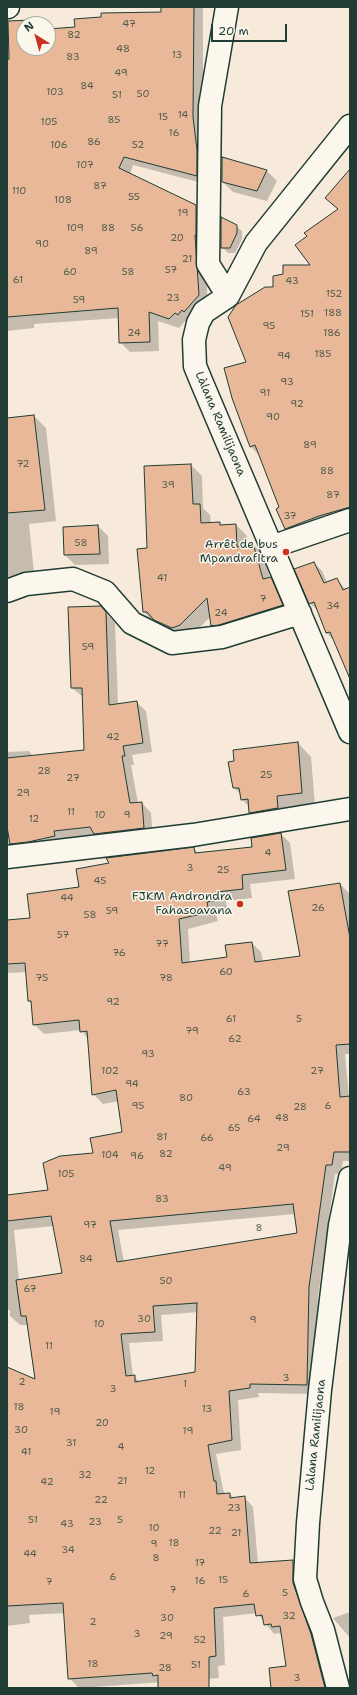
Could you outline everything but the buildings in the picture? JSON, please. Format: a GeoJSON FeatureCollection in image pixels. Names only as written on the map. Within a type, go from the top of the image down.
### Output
{"type":"FeatureCollection","features":[{"type":"Feature","properties":{"kind":"street"},"geometry":{"type":"LineString","coordinates":[[227,7],[210,106],[208,264],[228,296]]}},
{"type":"Feature","properties":{"kind":"street","name":"Làlana Ramilijaona"},"geometry":{"type":"LineString","coordinates":[[350,126],[256,243],[228,296],[204,312],[198,323],[194,340],[195,366],[350,732]]}},
{"type":"Feature","properties":{"kind":"street"},"geometry":{"type":"LineString","coordinates":[[271,547],[350,520]]}},
{"type":"Feature","properties":{"kind":"street"},"geometry":{"type":"LineString","coordinates":[[7,591],[26,584],[73,579],[105,592],[132,623],[172,643],[222,637],[300,614]]}},
{"type":"Feature","properties":{"kind":"street"},"geometry":{"type":"LineString","coordinates":[[7,858],[193,836],[350,809]]}},
{"type":"Feature","properties":{"kind":"street","name":"Làlana Ramilijaona"},"geometry":{"type":"LineString","coordinates":[[338,1688],[323,1630],[305,1579],[308,1523],[320,1390],[340,1225],[350,1178]]}},
{"type":"Feature","properties":{"kind":"place","name":"Arrêt de bus Mpandrafitra"},"geometry":{"type":"Point","coordinates":[286,552]}},
{"type":"Feature","properties":{"kind":"place","name":"FJKM Androndra Fahasoavana"},"geometry":{"type":"Point","coordinates":[240,904]}}]}
